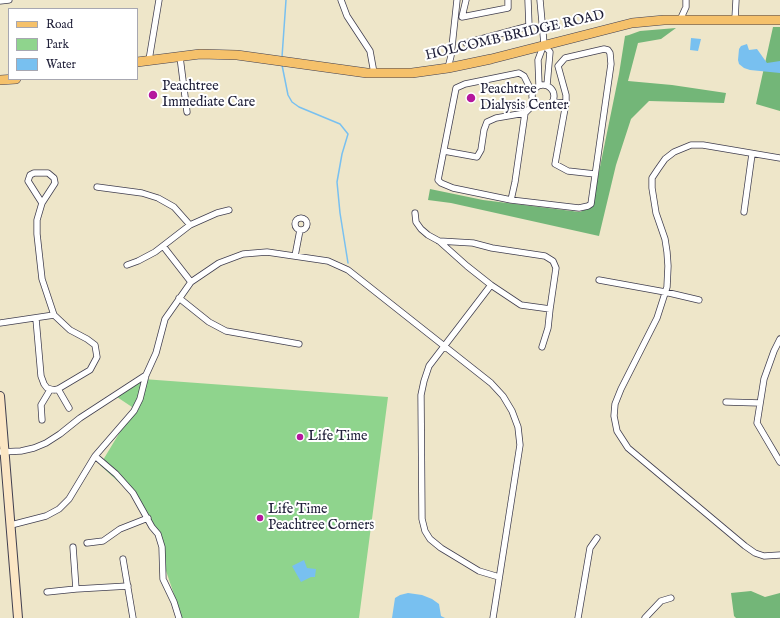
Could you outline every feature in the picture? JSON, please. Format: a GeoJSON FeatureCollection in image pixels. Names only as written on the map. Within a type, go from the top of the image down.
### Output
{"type":"FeatureCollection","features":[{"type":"Feature","properties":{"kind":"main road","name":"HOLCOMB BRIDGE ROAD"},"geometry":{"type":"LineString","coordinates":[[138,62],[200,54],[237,55],[374,73],[412,73],[448,68],[632,23],[656,20],[780,20]]}},
{"type":"Feature","properties":{"kind":"street"},"geometry":{"type":"LineString","coordinates":[[0,1],[9,0]]}},
{"type":"Feature","properties":{"kind":"street"},"geometry":{"type":"LineString","coordinates":[[149,60],[159,0]]}},
{"type":"Feature","properties":{"kind":"street"},"geometry":{"type":"LineString","coordinates":[[448,68],[451,56],[457,0]]}},
{"type":"Feature","properties":{"kind":"street"},"geometry":{"type":"LineString","coordinates":[[466,0],[462,17],[508,8],[508,0]]}},
{"type":"Feature","properties":{"kind":"street"},"geometry":{"type":"LineString","coordinates":[[466,43],[529,26],[528,0]]}},
{"type":"Feature","properties":{"kind":"street"},"geometry":{"type":"LineString","coordinates":[[539,85],[538,60],[544,44],[540,0]]}},
{"type":"Feature","properties":{"kind":"street"},"geometry":{"type":"LineString","coordinates":[[680,20],[686,7],[686,0]]}},
{"type":"Feature","properties":{"kind":"street"},"geometry":{"type":"LineString","coordinates":[[734,19],[736,0]]}},
{"type":"Feature","properties":{"kind":"street"},"geometry":{"type":"LineString","coordinates":[[341,1],[347,16],[370,50],[374,73]]}},
{"type":"Feature","properties":{"kind":"street"},"geometry":{"type":"LineString","coordinates":[[544,44],[550,52],[547,85]]}},
{"type":"Feature","properties":{"kind":"street"},"geometry":{"type":"LineString","coordinates":[[532,92],[524,76],[519,73],[465,84],[456,88],[438,180],[441,183],[465,191],[511,200],[579,208],[591,204],[611,64],[610,53],[608,50],[604,49],[564,58],[558,66],[566,95],[566,103],[555,164],[568,171],[595,174]]}},
{"type":"Feature","properties":{"kind":"street"},"geometry":{"type":"LineString","coordinates":[[180,57],[187,112]]}},
{"type":"Feature","properties":{"kind":"street"},"geometry":{"type":"LineString","coordinates":[[539,85],[547,85],[554,94],[553,102],[551,105],[544,108],[537,106],[531,98],[532,92],[539,85]]}},
{"type":"Feature","properties":{"kind":"street"},"geometry":{"type":"LineString","coordinates":[[553,102],[566,103]]}},
{"type":"Feature","properties":{"kind":"street"},"geometry":{"type":"LineString","coordinates":[[444,151],[477,157],[481,150],[484,130],[487,122],[496,118],[525,113],[534,104]]}},
{"type":"Feature","properties":{"kind":"street"},"geometry":{"type":"LineString","coordinates":[[511,200],[525,113]]}},
{"type":"Feature","properties":{"kind":"street"},"geometry":{"type":"LineString","coordinates":[[780,158],[703,145],[691,145],[674,152],[665,159],[652,178],[656,213],[665,239],[667,252],[668,266],[666,287],[657,318],[629,372],[616,404],[614,416],[617,431],[628,448],[744,546],[755,553],[764,556],[780,555]]}},
{"type":"Feature","properties":{"kind":"street"},"geometry":{"type":"LineString","coordinates":[[744,212],[752,154]]}},
{"type":"Feature","properties":{"kind":"street"},"geometry":{"type":"LineString","coordinates":[[42,203],[28,181],[30,175],[34,173],[48,173],[54,178],[55,183],[42,203],[38,220],[37,234],[42,279],[54,315],[70,330],[87,338],[95,345],[97,352],[95,363],[90,370],[58,389],[50,390]]}},
{"type":"Feature","properties":{"kind":"street"},"geometry":{"type":"LineString","coordinates":[[97,187],[158,198],[174,207],[190,225]]}},
{"type":"Feature","properties":{"kind":"street"},"geometry":{"type":"LineString","coordinates":[[126,265],[138,261],[163,246],[190,225],[217,213],[228,210]]}},
{"type":"Feature","properties":{"kind":"street"},"geometry":{"type":"LineString","coordinates":[[415,213],[416,222],[421,229],[439,241],[491,285],[521,305],[550,310]]}},
{"type":"Feature","properties":{"kind":"street"},"geometry":{"type":"LineString","coordinates":[[295,256],[300,230]]}},
{"type":"Feature","properties":{"kind":"street"},"geometry":{"type":"LineString","coordinates":[[439,241],[472,243],[492,248],[545,256],[553,261],[556,268],[548,328],[542,347]]}},
{"type":"Feature","properties":{"kind":"street"},"geometry":{"type":"LineString","coordinates":[[163,246],[191,282]]}},
{"type":"Feature","properties":{"kind":"street"},"geometry":{"type":"LineString","coordinates":[[11,526],[46,516],[59,509],[69,499],[95,456],[134,411],[140,399],[146,375],[156,353],[165,318],[191,282],[219,263],[243,254],[268,252],[332,262],[348,270],[490,383],[503,396],[512,411],[518,427],[520,445],[518,468],[493,618]]}},
{"type":"Feature","properties":{"kind":"street"},"geometry":{"type":"LineString","coordinates":[[599,280],[699,300]]}},
{"type":"Feature","properties":{"kind":"street"},"geometry":{"type":"LineString","coordinates":[[491,285],[429,366],[424,381],[422,395],[422,519],[425,531],[430,540],[480,571],[500,577]]}},
{"type":"Feature","properties":{"kind":"street"},"geometry":{"type":"LineString","coordinates":[[179,298],[209,322],[226,331],[300,344]]}},
{"type":"Feature","properties":{"kind":"street"},"geometry":{"type":"LineString","coordinates":[[0,323],[36,319],[54,315]]}},
{"type":"Feature","properties":{"kind":"street"},"geometry":{"type":"LineString","coordinates":[[36,319],[41,376],[44,384],[50,390]]}},
{"type":"Feature","properties":{"kind":"street"},"geometry":{"type":"LineString","coordinates":[[780,339],[764,379],[757,423],[780,462]]}},
{"type":"Feature","properties":{"kind":"street"},"geometry":{"type":"LineString","coordinates":[[2,452],[22,451],[46,443],[85,414],[146,375]]}},
{"type":"Feature","properties":{"kind":"street"},"geometry":{"type":"LineString","coordinates":[[58,389],[69,408]]}},
{"type":"Feature","properties":{"kind":"street"},"geometry":{"type":"LineString","coordinates":[[42,420],[42,405],[50,390]]}},
{"type":"Feature","properties":{"kind":"street"},"geometry":{"type":"LineString","coordinates":[[0,396],[2,452],[11,526],[18,618]]}},
{"type":"Feature","properties":{"kind":"street"},"geometry":{"type":"LineString","coordinates":[[726,402],[760,403]]}},
{"type":"Feature","properties":{"kind":"street"},"geometry":{"type":"LineString","coordinates":[[95,456],[116,474],[133,493],[152,527],[158,534],[162,547],[164,579],[174,602],[178,618]]}},
{"type":"Feature","properties":{"kind":"street"},"geometry":{"type":"LineString","coordinates":[[87,543],[102,541],[117,532],[148,518]]}},
{"type":"Feature","properties":{"kind":"street"},"geometry":{"type":"LineString","coordinates":[[578,618],[590,548],[597,538]]}},
{"type":"Feature","properties":{"kind":"street"},"geometry":{"type":"LineString","coordinates":[[73,547],[76,589]]}},
{"type":"Feature","properties":{"kind":"street"},"geometry":{"type":"LineString","coordinates":[[123,560],[133,618]]}},
{"type":"Feature","properties":{"kind":"street"},"geometry":{"type":"LineString","coordinates":[[47,592],[128,586]]}},
{"type":"Feature","properties":{"kind":"street"},"geometry":{"type":"LineString","coordinates":[[645,618],[661,601],[671,598]]}},
{"type":"Feature","properties":{"kind":"green space"},"geometry":{"type":"Polygon","coordinates":[[[773,27],[780,27],[780,111],[756,104],[773,27]]]}},
{"type":"Feature","properties":{"kind":"green space"},"geometry":{"type":"Polygon","coordinates":[[[676,28],[661,39],[638,43],[628,81],[672,85],[726,93],[724,103],[649,101],[631,119],[616,165],[599,236],[451,203],[428,200],[430,189],[483,200],[580,212],[592,206],[619,74],[625,36],[640,31],[676,28]]]}},
{"type":"Feature","properties":{"kind":"green space","name":"Life Time Peachtree Corners"},"geometry":{"type":"Polygon","coordinates":[[[143,379],[388,397],[359,618],[182,618],[162,559],[158,538],[136,498],[100,465],[126,422],[132,407],[117,397],[143,379]]]}},
{"type":"Feature","properties":{"kind":"green space"},"geometry":{"type":"Polygon","coordinates":[[[751,591],[765,597],[780,593],[780,618],[736,618],[734,616],[731,593],[751,591]]]}},
{"type":"Feature","properties":{"kind":"water"},"geometry":{"type":"Polygon","coordinates":[[[691,38],[701,39],[698,51],[690,50],[691,38]]]}},
{"type":"Feature","properties":{"kind":"water"},"geometry":{"type":"Polygon","coordinates":[[[747,44],[749,50],[757,49],[767,63],[780,61],[780,73],[750,70],[739,64],[739,49],[741,46],[747,44]]]}},
{"type":"Feature","properties":{"kind":"water"},"geometry":{"type":"Polygon","coordinates":[[[304,560],[307,568],[316,569],[315,577],[311,577],[301,582],[292,566],[304,560]]]}},
{"type":"Feature","properties":{"kind":"water"},"geometry":{"type":"Polygon","coordinates":[[[408,593],[422,595],[432,599],[439,604],[441,616],[445,618],[392,618],[395,598],[408,593]]]}},
{"type":"Feature","properties":{"kind":"waterway"},"geometry":{"type":"LineString","coordinates":[[282,57],[286,0]]}},
{"type":"Feature","properties":{"kind":"waterway"},"geometry":{"type":"LineString","coordinates":[[282,65],[288,95],[292,102],[299,107],[340,124],[348,134],[342,154],[337,182],[348,263]]}},
{"type":"Feature","properties":{"kind":"place","name":"Peachtree Immediate Care"},"geometry":{"type":"Point","coordinates":[153,95]}},
{"type":"Feature","properties":{"kind":"place","name":"Peachtree Dialysis Center"},"geometry":{"type":"Point","coordinates":[471,98]}},
{"type":"Feature","properties":{"kind":"place","name":"Life Time"},"geometry":{"type":"Point","coordinates":[300,437]}},
{"type":"Feature","properties":{"kind":"place","name":"Life Time Peachtree Corners"},"geometry":{"type":"Point","coordinates":[260,518]}}]}
